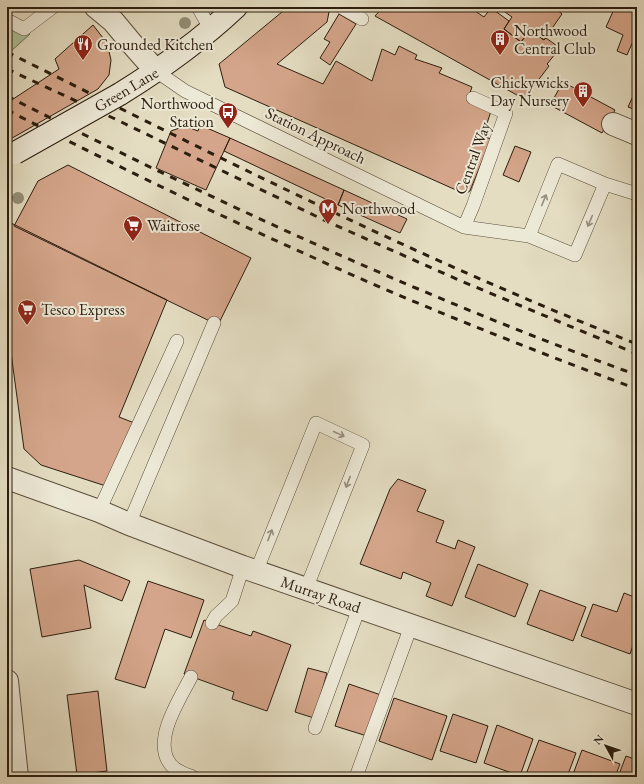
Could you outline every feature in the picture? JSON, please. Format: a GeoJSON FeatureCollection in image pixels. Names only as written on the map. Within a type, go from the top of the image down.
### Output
{"type":"FeatureCollection","features":[{"type":"Feature","properties":{"kind":"street"},"geometry":{"type":"LineString","coordinates":[[96,7],[113,21],[156,71]]}},
{"type":"Feature","properties":{"kind":"street","name":"Green Lane"},"geometry":{"type":"LineString","coordinates":[[11,155],[120,94],[156,71],[188,49],[236,7]]}},
{"type":"Feature","properties":{"kind":"street"},"geometry":{"type":"LineString","coordinates":[[614,124],[637,134]]}},
{"type":"Feature","properties":{"kind":"street","name":"Murray Road"},"geometry":{"type":"LineString","coordinates":[[7,478],[98,511],[249,570],[637,704]]}},
{"type":"Feature","properties":{"kind":"street"},"geometry":{"type":"LineString","coordinates":[[7,682],[11,756],[17,777]]}},
{"type":"Feature","properties":{"kind":"lane"},"geometry":{"type":"LineString","coordinates":[[7,20],[24,29],[53,7]]}},
{"type":"Feature","properties":{"kind":"lane"},"geometry":{"type":"LineString","coordinates":[[198,7],[211,30]]}},
{"type":"Feature","properties":{"kind":"lane"},"geometry":{"type":"LineString","coordinates":[[341,7],[362,19]]}},
{"type":"Feature","properties":{"kind":"lane","name":"Station Approach"},"geometry":{"type":"LineString","coordinates":[[156,71],[185,92],[464,227],[529,236],[575,256],[605,184]]}},
{"type":"Feature","properties":{"kind":"lane","name":"Central Way"},"geometry":{"type":"LineString","coordinates":[[464,227],[473,206],[506,112],[473,98]]}},
{"type":"Feature","properties":{"kind":"lane"},"geometry":{"type":"LineString","coordinates":[[529,236],[558,164],[605,184],[637,194]]}},
{"type":"Feature","properties":{"kind":"lane"},"geometry":{"type":"LineString","coordinates":[[129,524],[214,323]]}},
{"type":"Feature","properties":{"kind":"lane"},"geometry":{"type":"LineString","coordinates":[[98,511],[177,341]]}},
{"type":"Feature","properties":{"kind":"lane"},"geometry":{"type":"LineString","coordinates":[[212,623],[216,616],[232,601],[249,570],[316,423],[363,445],[306,589]]}},
{"type":"Feature","properties":{"kind":"lane"},"geometry":{"type":"LineString","coordinates":[[315,728],[359,608]]}},
{"type":"Feature","properties":{"kind":"lane"},"geometry":{"type":"LineString","coordinates":[[356,777],[411,626]]}},
{"type":"Feature","properties":{"kind":"lane"},"geometry":{"type":"LineString","coordinates":[[191,677],[166,727],[164,743],[166,755],[171,765],[179,771],[193,777]]}},
{"type":"Feature","properties":{"kind":"green space"},"geometry":{"type":"Polygon","coordinates":[[[7,23],[30,34],[10,52],[7,51],[7,23]]]}},
{"type":"Feature","properties":{"kind":"building"},"geometry":{"type":"Polygon","coordinates":[[[288,7],[321,7],[329,12],[327,22],[277,64],[323,84],[336,61],[372,81],[382,49],[395,55],[399,46],[417,55],[415,59],[442,68],[439,73],[472,87],[467,101],[491,111],[483,136],[491,139],[470,191],[465,194],[225,87],[219,64],[288,7]]]}},
{"type":"Feature","properties":{"kind":"building","name":"Northwood Central Club"},"geometry":{"type":"Polygon","coordinates":[[[383,7],[469,7],[484,17],[491,8],[509,21],[504,29],[521,42],[530,30],[544,40],[546,38],[560,48],[547,64],[549,66],[524,99],[375,16],[383,7]]]}},
{"type":"Feature","properties":{"kind":"building"},"geometry":{"type":"Polygon","coordinates":[[[498,7],[557,7],[556,9],[562,14],[544,40],[530,30],[521,42],[504,29],[512,17],[498,7]]]}},
{"type":"Feature","properties":{"kind":"building"},"geometry":{"type":"Polygon","coordinates":[[[615,7],[637,7],[637,32],[627,55],[617,51],[623,35],[606,27],[615,7]]]}},
{"type":"Feature","properties":{"kind":"building"},"geometry":{"type":"Polygon","coordinates":[[[339,14],[356,24],[330,65],[320,58],[330,42],[324,39],[339,14]]]}},
{"type":"Feature","properties":{"kind":"building"},"geometry":{"type":"Polygon","coordinates":[[[93,25],[107,43],[111,60],[109,75],[98,89],[7,141],[7,103],[59,69],[55,59],[93,25]]]}},
{"type":"Feature","properties":{"kind":"building","name":"Chickywicks Day Nursery"},"geometry":{"type":"Polygon","coordinates":[[[563,82],[615,110],[602,133],[550,105],[563,82]]]}},
{"type":"Feature","properties":{"kind":"building"},"geometry":{"type":"Polygon","coordinates":[[[633,96],[637,98],[636,110],[628,107],[633,96]]]}},
{"type":"Feature","properties":{"kind":"building"},"geometry":{"type":"Polygon","coordinates":[[[200,125],[230,138],[206,190],[156,168],[171,131],[185,126],[198,131],[200,125]]]}},
{"type":"Feature","properties":{"kind":"building"},"geometry":{"type":"Polygon","coordinates":[[[230,138],[344,190],[338,205],[224,151],[230,138]]]}},
{"type":"Feature","properties":{"kind":"building"},"geometry":{"type":"Polygon","coordinates":[[[515,146],[531,152],[519,182],[503,175],[515,146]]]}},
{"type":"Feature","properties":{"kind":"building","name":"Waitrose"},"geometry":{"type":"Polygon","coordinates":[[[68,165],[251,258],[218,325],[14,226],[38,181],[68,165]]]}},
{"type":"Feature","properties":{"kind":"building"},"geometry":{"type":"Polygon","coordinates":[[[344,190],[407,219],[400,233],[338,205],[344,190]]]}},
{"type":"Feature","properties":{"kind":"building"},"geometry":{"type":"Polygon","coordinates":[[[7,221],[167,300],[119,417],[137,424],[109,487],[41,465],[24,449],[7,323],[7,221]]]}},
{"type":"Feature","properties":{"kind":"building"},"geometry":{"type":"Polygon","coordinates":[[[398,479],[426,490],[417,511],[444,521],[436,542],[455,549],[458,540],[475,547],[452,606],[426,596],[431,583],[403,572],[401,579],[360,564],[390,489],[398,479]]]}},
{"type":"Feature","properties":{"kind":"building"},"geometry":{"type":"Polygon","coordinates":[[[79,560],[130,581],[122,601],[84,585],[91,628],[42,637],[30,569],[79,560]]]}},
{"type":"Feature","properties":{"kind":"building"},"geometry":{"type":"Polygon","coordinates":[[[478,564],[528,584],[515,617],[465,597],[478,564]]]}},
{"type":"Feature","properties":{"kind":"building"},"geometry":{"type":"Polygon","coordinates":[[[148,581],[204,600],[191,638],[165,629],[145,688],[115,679],[148,581]]]}},
{"type":"Feature","properties":{"kind":"building"},"geometry":{"type":"Polygon","coordinates":[[[540,590],[586,607],[573,641],[527,624],[540,590]]]}},
{"type":"Feature","properties":{"kind":"building"},"geometry":{"type":"Polygon","coordinates":[[[624,593],[637,598],[637,634],[630,654],[581,636],[593,604],[617,612],[624,593]]]}},
{"type":"Feature","properties":{"kind":"building"},"geometry":{"type":"Polygon","coordinates":[[[204,620],[251,636],[253,631],[291,645],[267,711],[232,699],[234,692],[184,674],[204,620]]]}},
{"type":"Feature","properties":{"kind":"building"},"geometry":{"type":"Polygon","coordinates":[[[308,668],[327,673],[314,718],[295,712],[308,668]]]}},
{"type":"Feature","properties":{"kind":"building"},"geometry":{"type":"Polygon","coordinates":[[[349,684],[381,695],[367,736],[335,726],[349,684]]]}},
{"type":"Feature","properties":{"kind":"building"},"geometry":{"type":"Polygon","coordinates":[[[98,691],[107,771],[77,775],[67,695],[98,691]]]}},
{"type":"Feature","properties":{"kind":"building"},"geometry":{"type":"Polygon","coordinates":[[[394,698],[447,716],[432,760],[379,741],[394,698]]]}},
{"type":"Feature","properties":{"kind":"building"},"geometry":{"type":"Polygon","coordinates":[[[453,714],[488,726],[476,763],[440,751],[453,714]]]}},
{"type":"Feature","properties":{"kind":"building"},"geometry":{"type":"Polygon","coordinates":[[[497,725],[533,739],[520,776],[484,763],[497,725]]]}},
{"type":"Feature","properties":{"kind":"building"},"geometry":{"type":"Polygon","coordinates":[[[539,740],[576,753],[567,777],[525,777],[539,740]]]}},
{"type":"Feature","properties":{"kind":"building"},"geometry":{"type":"Polygon","coordinates":[[[582,750],[620,764],[615,777],[572,777],[582,750]]]}},
{"type":"Feature","properties":{"kind":"building"},"geometry":{"type":"Polygon","coordinates":[[[626,756],[637,760],[637,777],[618,777],[626,756]]]}},
{"type":"Feature","properties":{"kind":"railway"},"geometry":{"type":"LineString","coordinates":[[7,52],[240,168],[397,242],[556,312],[637,344]]}},
{"type":"Feature","properties":{"kind":"railway"},"geometry":{"type":"LineString","coordinates":[[7,69],[113,118],[326,221],[461,281],[637,354]]}},
{"type":"Feature","properties":{"kind":"railway"},"geometry":{"type":"LineString","coordinates":[[7,96],[84,135],[239,209],[397,280],[556,345],[637,375]]}},
{"type":"Feature","properties":{"kind":"railway"},"geometry":{"type":"LineString","coordinates":[[7,110],[195,203],[350,274],[472,326],[637,389]]}},
{"type":"Feature","properties":{"kind":"place","name":"Northwood Central Club"},"geometry":{"type":"Point","coordinates":[500,56]}},
{"type":"Feature","properties":{"kind":"place","name":"Grounded Kitchen"},"geometry":{"type":"Point","coordinates":[83,61]}},
{"type":"Feature","properties":{"kind":"place","name":"Chickywicks Day Nursery"},"geometry":{"type":"Point","coordinates":[583,108]}},
{"type":"Feature","properties":{"kind":"place","name":"Northwood Station"},"geometry":{"type":"Point","coordinates":[228,129]}},
{"type":"Feature","properties":{"kind":"place","name":"Northwood"},"geometry":{"type":"Point","coordinates":[328,225]}},
{"type":"Feature","properties":{"kind":"place","name":"Waitrose"},"geometry":{"type":"Point","coordinates":[133,242]}},
{"type":"Feature","properties":{"kind":"place","name":"Tesco Express"},"geometry":{"type":"Point","coordinates":[27,326]}}]}
